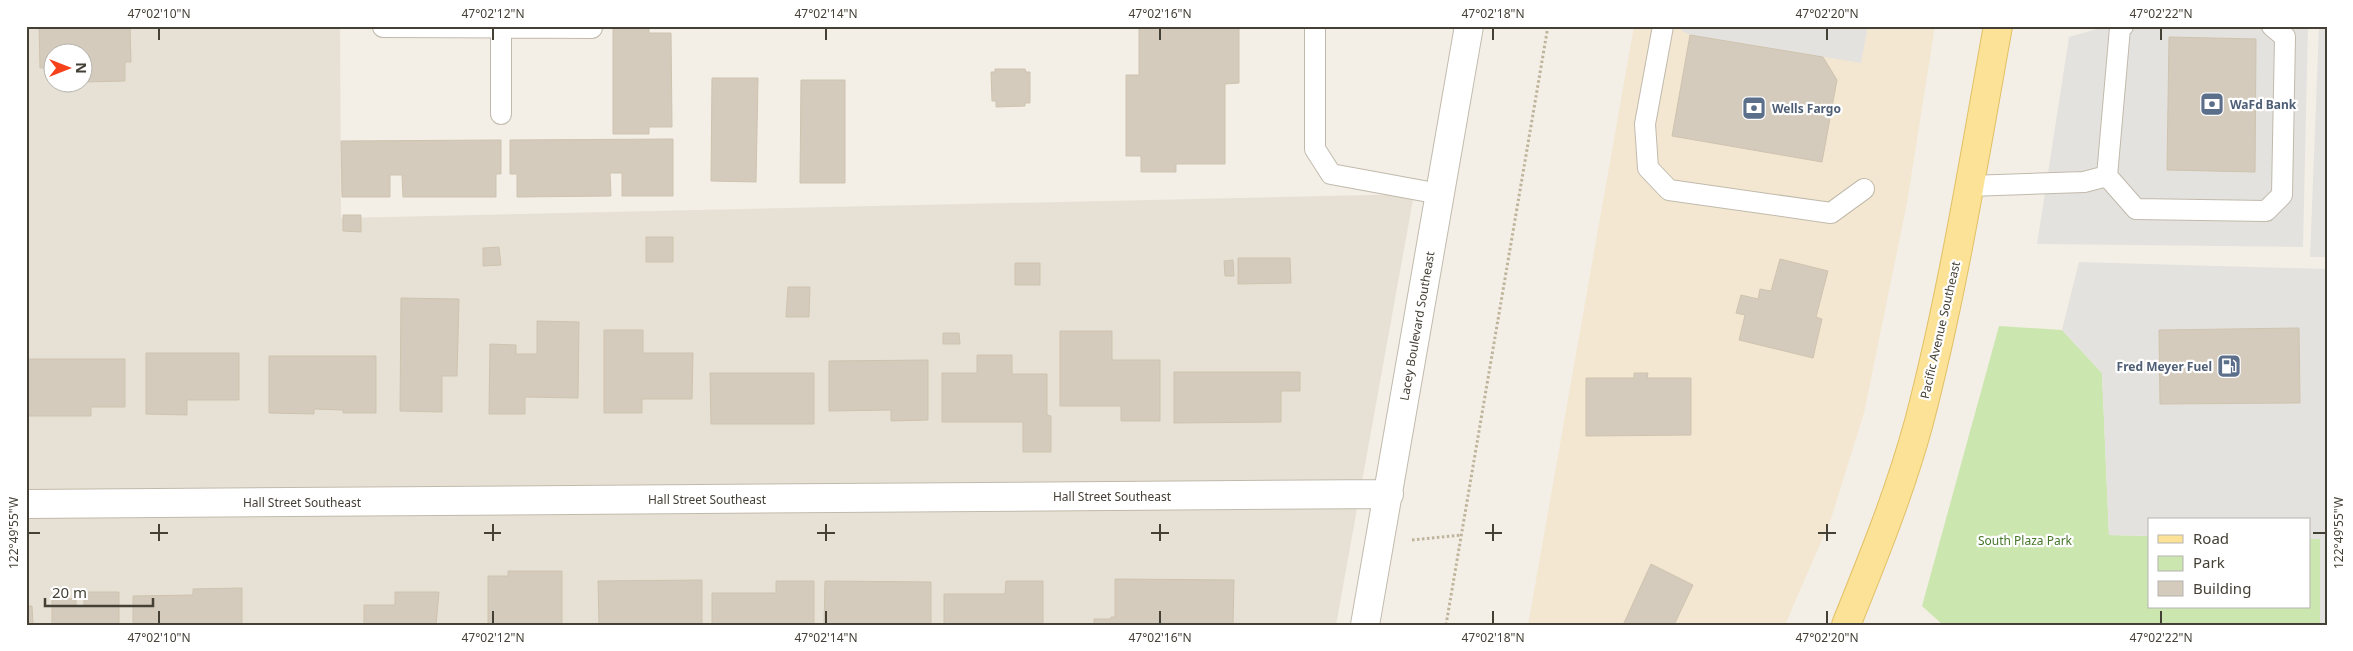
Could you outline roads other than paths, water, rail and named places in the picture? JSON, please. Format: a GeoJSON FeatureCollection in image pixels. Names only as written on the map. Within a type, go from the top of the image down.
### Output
{"type":"FeatureCollection","features":[{"type":"Feature","properties":{"kind":"main road","name":"Pacific Avenue Southeast"},"geometry":{"type":"LineString","coordinates":[[1846,625],[1884,530],[1918,423],[1952,280],[1998,26]]}},
{"type":"Feature","properties":{"kind":"street","name":"Lacey Boulevard Southeast"},"geometry":{"type":"LineString","coordinates":[[1365,625],[1469,26]]}},
{"type":"Feature","properties":{"kind":"street","name":"Hall Street Southeast"},"geometry":{"type":"LineString","coordinates":[[26,504],[1389,494]]}},
{"type":"Feature","properties":{"kind":"lane"},"geometry":{"type":"LineString","coordinates":[[1315,26],[1316,149],[1331,174],[1440,194]]}},
{"type":"Feature","properties":{"kind":"lane"},"geometry":{"type":"LineString","coordinates":[[1662,26],[1645,124],[1648,168],[1668,190],[1831,214],[1864,189]]}},
{"type":"Feature","properties":{"kind":"lane"},"geometry":{"type":"LineString","coordinates":[[2122,26],[2120,28],[2108,176],[2136,208],[2266,211],[2282,195],[2285,37],[2272,26]]}},
{"type":"Feature","properties":{"kind":"lane"},"geometry":{"type":"LineString","coordinates":[[383,27],[592,28]]}},
{"type":"Feature","properties":{"kind":"lane"},"geometry":{"type":"LineString","coordinates":[[501,27],[501,114]]}},
{"type":"Feature","properties":{"kind":"lane"},"geometry":{"type":"LineString","coordinates":[[1969,186],[2084,182],[2108,176]]}},
{"type":"Feature","properties":{"kind":"place","name":"WaFd Bank"},"geometry":{"type":"Point","coordinates":[2212,104]}},
{"type":"Feature","properties":{"kind":"place","name":"Wells Fargo"},"geometry":{"type":"Point","coordinates":[1754,108]}},
{"type":"Feature","properties":{"kind":"place","name":"Fred Meyer Fuel"},"geometry":{"type":"Point","coordinates":[2229,366]}},
{"type":"Feature","properties":{"kind":"park label","name":"South Plaza Park"},"geometry":{"type":"Point","coordinates":[2025,540]}}]}
